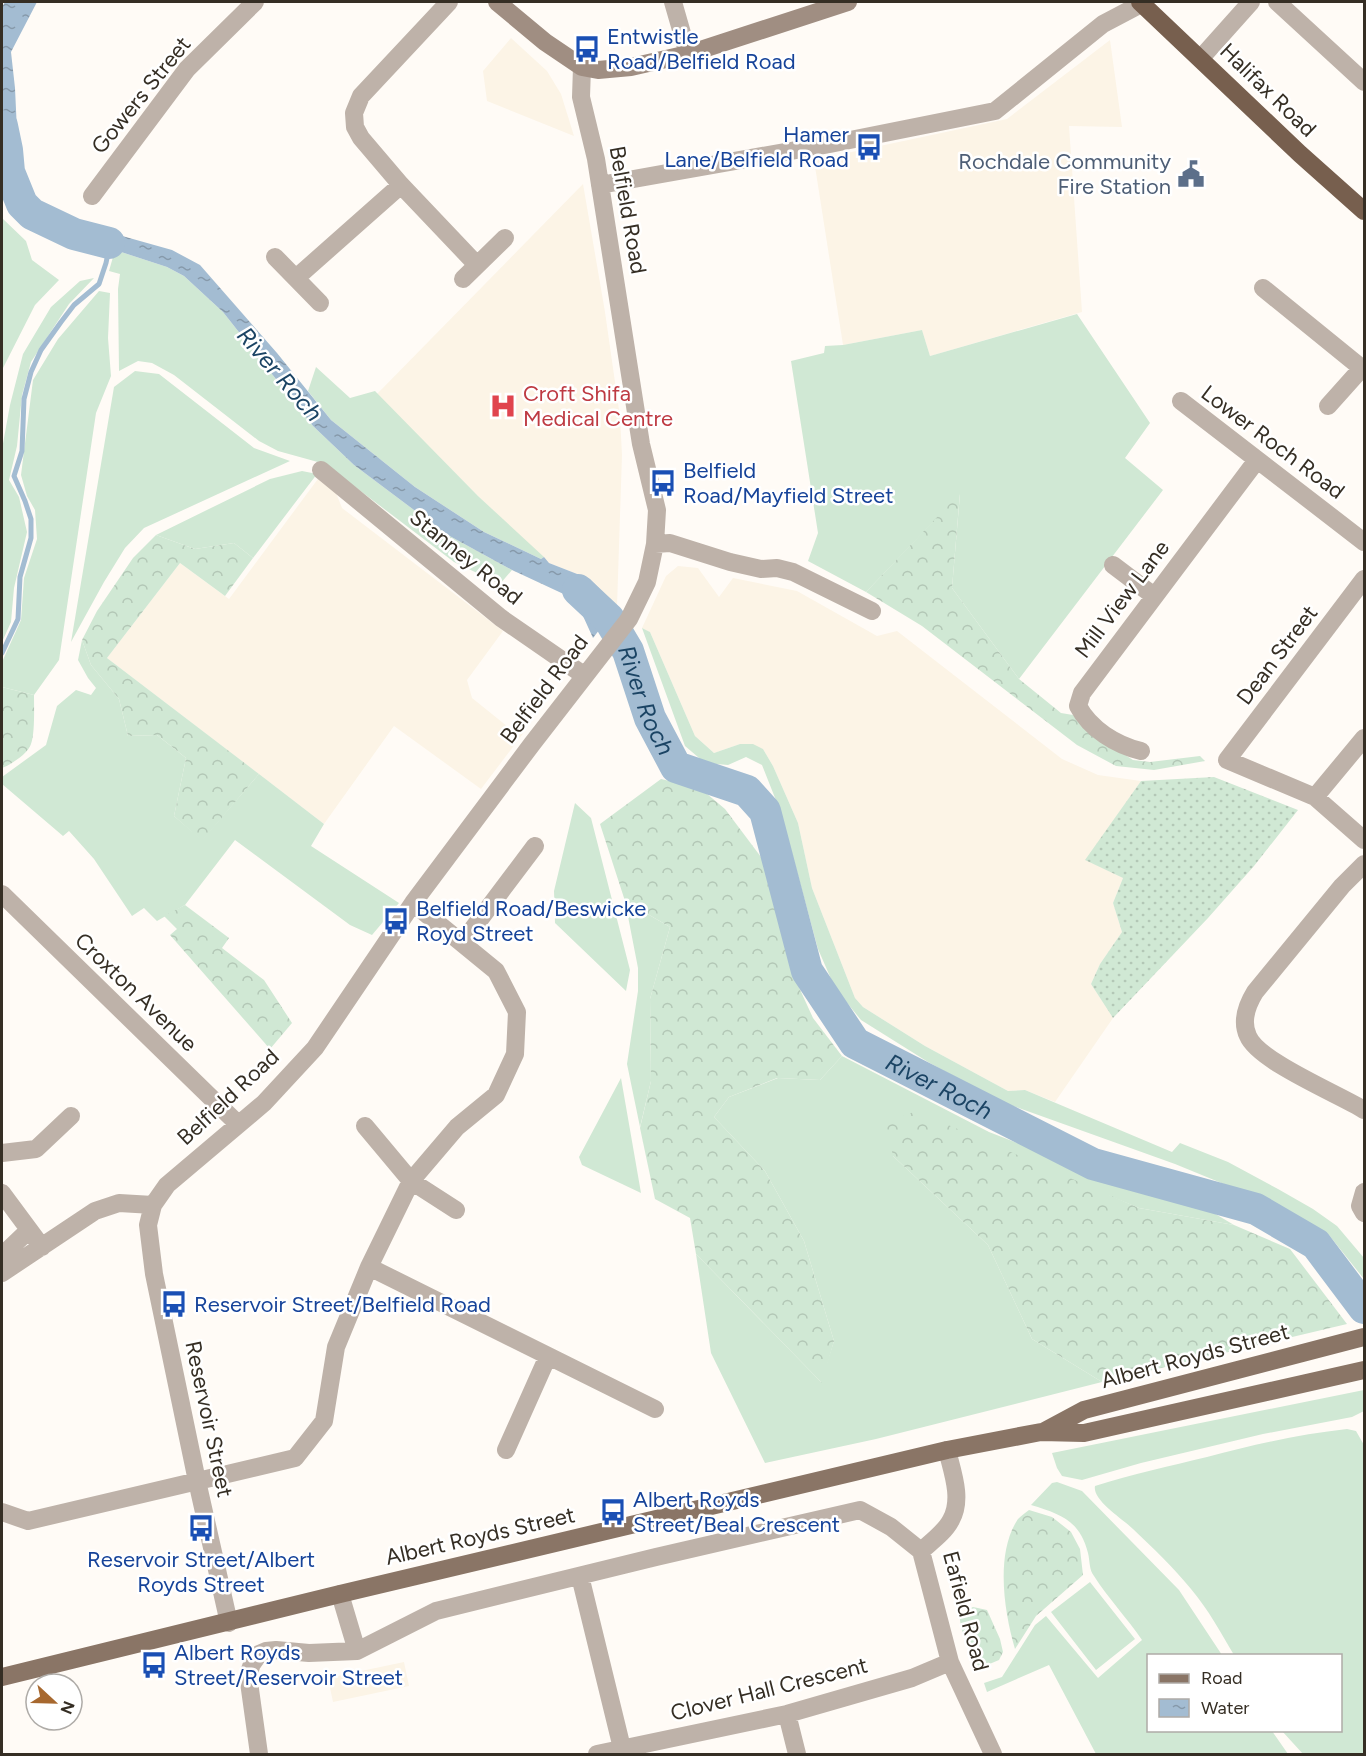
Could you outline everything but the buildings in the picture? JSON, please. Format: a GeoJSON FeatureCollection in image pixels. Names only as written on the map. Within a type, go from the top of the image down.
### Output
{"type":"FeatureCollection","features":[{"type":"Feature","properties":{"kind":"highway","name":"Halifax Road"},"geometry":{"type":"LineString","coordinates":[[1141,3],[1300,154],[1365,211]]}},
{"type":"Feature","properties":{"kind":"main road"},"geometry":{"type":"LineString","coordinates":[[498,2],[545,42],[582,67],[598,70],[631,67],[688,54],[848,2]]}},
{"type":"Feature","properties":{"kind":"main road","name":"Albert Royds Street"},"geometry":{"type":"LineString","coordinates":[[1041,1432],[1084,1410],[1358,1339]]}},
{"type":"Feature","properties":{"kind":"main road","name":"Albert Royds Street"},"geometry":{"type":"LineString","coordinates":[[2,1677],[947,1450],[1041,1432],[1084,1433],[1365,1370]]}},
{"type":"Feature","properties":{"kind":"street"},"geometry":{"type":"LineString","coordinates":[[449,2],[361,96],[354,113],[355,127],[361,138],[401,185],[477,265]]}},
{"type":"Feature","properties":{"kind":"street"},"geometry":{"type":"LineString","coordinates":[[673,2],[688,54]]}},
{"type":"Feature","properties":{"kind":"street"},"geometry":{"type":"LineString","coordinates":[[1201,58],[1251,2]]}},
{"type":"Feature","properties":{"kind":"street"},"geometry":{"type":"LineString","coordinates":[[1277,2],[1365,82]]}},
{"type":"Feature","properties":{"kind":"street"},"geometry":{"type":"LineString","coordinates":[[600,185],[830,144],[995,111],[1103,24],[1141,3]]}},
{"type":"Feature","properties":{"kind":"street","name":"Gowers Street"},"geometry":{"type":"LineString","coordinates":[[92,196],[187,69],[248,4]]}},
{"type":"Feature","properties":{"kind":"street","name":"Belfield Road"},"geometry":{"type":"LineString","coordinates":[[148,1225],[153,1205],[167,1185],[264,1104],[315,1048],[413,903],[628,619],[647,582],[655,544],[657,510],[641,444],[596,159],[581,97],[582,67]]}},
{"type":"Feature","properties":{"kind":"street"},"geometry":{"type":"LineString","coordinates":[[296,278],[401,185]]}},
{"type":"Feature","properties":{"kind":"street"},"geometry":{"type":"LineString","coordinates":[[463,279],[505,238]]}},
{"type":"Feature","properties":{"kind":"street"},"geometry":{"type":"LineString","coordinates":[[275,257],[320,303]]}},
{"type":"Feature","properties":{"kind":"street"},"geometry":{"type":"LineString","coordinates":[[1263,288],[1363,369],[1328,406]]}},
{"type":"Feature","properties":{"kind":"street","name":"Lower Roch Road"},"geometry":{"type":"LineString","coordinates":[[1181,402],[1365,542]]}},
{"type":"Feature","properties":{"kind":"street","name":"Mill View Lane"},"geometry":{"type":"LineString","coordinates":[[1141,751],[1116,742],[1083,716],[1078,706],[1082,693],[1257,460]]}},
{"type":"Feature","properties":{"kind":"street","name":"Stanney Road"},"geometry":{"type":"LineString","coordinates":[[321,470],[501,618],[585,676]]}},
{"type":"Feature","properties":{"kind":"street"},"geometry":{"type":"LineString","coordinates":[[655,544],[670,543],[730,562],[761,569],[777,568],[793,572],[872,611]]}},
{"type":"Feature","properties":{"kind":"street"},"geometry":{"type":"LineString","coordinates":[[1113,565],[1154,596]]}},
{"type":"Feature","properties":{"kind":"street","name":"Dean Street"},"geometry":{"type":"LineString","coordinates":[[1315,797],[1227,760],[1365,579]]}},
{"type":"Feature","properties":{"kind":"street"},"geometry":{"type":"LineString","coordinates":[[1365,738],[1315,797],[1365,840]]}},
{"type":"Feature","properties":{"kind":"street"},"geometry":{"type":"LineString","coordinates":[[462,944],[535,846]]}},
{"type":"Feature","properties":{"kind":"street"},"geometry":{"type":"LineString","coordinates":[[1365,864],[1342,886],[1255,992],[1246,1006],[1245,1020],[1247,1035],[1254,1047],[1272,1060],[1365,1110]]}},
{"type":"Feature","properties":{"kind":"street","name":"Croxton Avenue"},"geometry":{"type":"LineString","coordinates":[[2,894],[238,1124]]}},
{"type":"Feature","properties":{"kind":"street"},"geometry":{"type":"LineString","coordinates":[[2,1512],[28,1521],[295,1458],[324,1421],[336,1347],[369,1267],[411,1181],[457,1127],[496,1095],[515,1054],[517,1012],[496,971],[413,903]]}},
{"type":"Feature","properties":{"kind":"street"},"geometry":{"type":"LineString","coordinates":[[2,1153],[36,1149],[71,1116]]}},
{"type":"Feature","properties":{"kind":"street"},"geometry":{"type":"LineString","coordinates":[[364,1126],[411,1181],[456,1210]]}},
{"type":"Feature","properties":{"kind":"street"},"geometry":{"type":"LineString","coordinates":[[1365,1192],[1360,1206],[1365,1213]]}},
{"type":"Feature","properties":{"kind":"street"},"geometry":{"type":"LineString","coordinates":[[2,1193],[42,1247]]}},
{"type":"Feature","properties":{"kind":"street"},"geometry":{"type":"LineString","coordinates":[[2,1273],[95,1211],[119,1203],[153,1205]]}},
{"type":"Feature","properties":{"kind":"street","name":"Reservoir Street"},"geometry":{"type":"LineString","coordinates":[[148,1225],[154,1274],[229,1623]]}},
{"type":"Feature","properties":{"kind":"street"},"geometry":{"type":"LineString","coordinates":[[2,1253],[29,1230]]}},
{"type":"Feature","properties":{"kind":"street"},"geometry":{"type":"LineString","coordinates":[[369,1267],[655,1409]]}},
{"type":"Feature","properties":{"kind":"street"},"geometry":{"type":"LineString","coordinates":[[506,1450],[548,1356]]}},
{"type":"Feature","properties":{"kind":"street","name":"Eafield Road"},"geometry":{"type":"LineString","coordinates":[[947,1450],[956,1492],[956,1510],[950,1522],[921,1551],[950,1662],[993,1755]]}},
{"type":"Feature","properties":{"kind":"street"},"geometry":{"type":"LineString","coordinates":[[259,1755],[248,1675],[259,1654],[266,1651],[357,1652],[436,1611],[860,1510],[891,1527],[921,1551]]}},
{"type":"Feature","properties":{"kind":"street"},"geometry":{"type":"LineString","coordinates":[[580,1576],[622,1748]]}},
{"type":"Feature","properties":{"kind":"street"},"geometry":{"type":"LineString","coordinates":[[340,1594],[357,1652]]}},
{"type":"Feature","properties":{"kind":"street","name":"Clover Hall Crescent"},"geometry":{"type":"LineString","coordinates":[[597,1755],[787,1714],[912,1678],[950,1662]]}},
{"type":"Feature","properties":{"kind":"street"},"geometry":{"type":"LineString","coordinates":[[787,1714],[797,1755]]}},
{"type":"Feature","properties":{"kind":"shaded area"},"geometry":{"type":"Polygon","coordinates":[[[511,38],[547,71],[561,94],[574,136],[487,101],[483,71],[511,38]]]}},
{"type":"Feature","properties":{"kind":"shaded area"},"geometry":{"type":"Polygon","coordinates":[[[1110,40],[1122,127],[1069,126],[1082,312],[930,356],[922,330],[843,345],[814,160],[1007,119],[1110,40]]]}},
{"type":"Feature","properties":{"kind":"shaded area","name":"Croft Shifa Medical Centre"},"geometry":{"type":"Polygon","coordinates":[[[583,184],[620,417],[622,455],[617,607],[590,579],[549,563],[478,496],[377,394],[583,184]]]}},
{"type":"Feature","properties":{"kind":"shaded area"},"geometry":{"type":"Polygon","coordinates":[[[326,468],[342,508],[503,631],[467,680],[472,698],[513,731],[525,731],[481,789],[394,726],[324,824],[107,658],[180,563],[229,599],[326,468]]]}},
{"type":"Feature","properties":{"kind":"shaded area"},"geometry":{"type":"Polygon","coordinates":[[[678,566],[698,568],[719,597],[733,578],[797,591],[877,636],[897,631],[1062,759],[1098,775],[1141,781],[1086,860],[1123,878],[1113,903],[1122,932],[1100,964],[1091,984],[1113,1018],[1055,1102],[1025,1090],[1008,1091],[925,1046],[863,1007],[855,998],[812,888],[798,823],[773,766],[763,749],[740,744],[714,753],[695,736],[650,632],[642,628],[666,576],[678,566]]]}},
{"type":"Feature","properties":{"kind":"shaded area"},"geometry":{"type":"Polygon","coordinates":[[[404,1662],[409,1686],[333,1702],[328,1678],[404,1662]]]}},
{"type":"Feature","properties":{"kind":"green space"},"geometry":{"type":"Polygon","coordinates":[[[2,218],[26,241],[32,260],[59,280],[35,305],[2,370],[2,218]]]}},
{"type":"Feature","properties":{"kind":"green space"},"geometry":{"type":"Polygon","coordinates":[[[115,250],[167,267],[184,276],[223,312],[313,426],[354,465],[446,534],[512,570],[500,584],[454,562],[325,464],[278,451],[259,441],[174,375],[152,363],[138,361],[119,371],[118,289],[120,274],[109,271],[115,250]]]}},
{"type":"Feature","properties":{"kind":"green space"},"geometry":{"type":"Polygon","coordinates":[[[94,278],[69,304],[31,362],[22,395],[17,446],[9,480],[19,497],[27,532],[14,588],[11,622],[2,642],[2,449],[10,405],[23,354],[51,307],[80,281],[94,278]]]}},
{"type":"Feature","properties":{"kind":"green space"},"geometry":{"type":"Polygon","coordinates":[[[99,291],[110,293],[108,338],[111,376],[96,413],[59,660],[34,695],[2,687],[2,662],[21,620],[24,578],[37,539],[35,510],[27,496],[21,475],[33,380],[58,339],[99,291]]]}},
{"type":"Feature","properties":{"kind":"green space"},"geometry":{"type":"Polygon","coordinates":[[[1077,314],[1150,423],[1125,458],[1163,490],[1019,679],[952,588],[960,494],[866,592],[808,561],[818,533],[791,361],[824,353],[825,346],[843,345],[922,330],[930,356],[1077,314]]]}},
{"type":"Feature","properties":{"kind":"green space"},"geometry":{"type":"Polygon","coordinates":[[[316,367],[350,398],[375,391],[478,496],[544,557],[541,559],[484,532],[415,487],[331,420],[308,391],[316,367]]]}},
{"type":"Feature","properties":{"kind":"green space"},"geometry":{"type":"Polygon","coordinates":[[[135,371],[159,374],[254,448],[290,461],[144,528],[125,548],[71,642],[114,387],[135,371]]]}},
{"type":"Feature","properties":{"kind":"green space"},"geometry":{"type":"Polygon","coordinates":[[[302,471],[317,474],[253,558],[234,543],[195,549],[156,535],[270,479],[302,471]]]}},
{"type":"Feature","properties":{"kind":"green space"},"geometry":{"type":"Polygon","coordinates":[[[960,493],[952,588],[1019,679],[1061,713],[1073,715],[1102,740],[1133,760],[1150,762],[1200,756],[1205,761],[1154,770],[1116,766],[1077,745],[922,626],[866,592],[960,493]]]}},
{"type":"Feature","properties":{"kind":"green space"},"geometry":{"type":"Polygon","coordinates":[[[156,535],[195,549],[234,543],[253,558],[225,596],[180,563],[107,658],[259,774],[202,841],[174,816],[186,758],[157,735],[128,736],[119,699],[91,665],[82,640],[97,611],[133,558],[156,535]]]}},
{"type":"Feature","properties":{"kind":"green space"},"geometry":{"type":"Polygon","coordinates":[[[642,628],[650,632],[695,736],[714,753],[740,744],[753,744],[763,749],[773,766],[798,823],[812,888],[855,998],[863,1007],[925,1046],[1008,1091],[1025,1090],[1172,1152],[1180,1143],[1228,1162],[1278,1189],[1337,1226],[1364,1258],[1364,1279],[1329,1235],[1290,1211],[1175,1164],[999,1101],[928,1062],[861,1020],[835,988],[818,949],[781,813],[762,765],[746,757],[728,765],[705,763],[685,746],[642,628]]]}},
{"type":"Feature","properties":{"kind":"green space"},"geometry":{"type":"Polygon","coordinates":[[[82,640],[91,665],[119,699],[128,736],[157,735],[186,758],[174,816],[202,840],[259,774],[324,824],[311,846],[399,903],[372,935],[350,925],[235,840],[185,905],[157,921],[144,908],[132,916],[94,859],[69,831],[63,836],[2,784],[2,777],[46,745],[57,706],[76,690],[91,695],[96,688],[78,660],[82,640]]]}},
{"type":"Feature","properties":{"kind":"green space"},"geometry":{"type":"Polygon","coordinates":[[[2,687],[34,695],[34,713],[33,734],[29,748],[18,759],[2,768],[2,687]]]}},
{"type":"Feature","properties":{"kind":"green space"},"geometry":{"type":"Polygon","coordinates":[[[1214,777],[1298,810],[1254,866],[1208,918],[1113,1018],[1091,984],[1100,964],[1122,932],[1113,903],[1123,878],[1085,860],[1141,781],[1214,777]]]}},
{"type":"Feature","properties":{"kind":"green space"},"geometry":{"type":"Polygon","coordinates":[[[661,779],[700,788],[725,809],[761,857],[777,898],[797,983],[813,1018],[842,1056],[820,1080],[777,1078],[729,1097],[714,1117],[765,1171],[804,1241],[834,1341],[822,1383],[696,1254],[690,1218],[655,1199],[640,1128],[651,1081],[650,999],[670,927],[625,901],[600,824],[661,779]]]}},
{"type":"Feature","properties":{"kind":"green space"},"geometry":{"type":"Polygon","coordinates":[[[575,803],[591,818],[630,970],[626,991],[555,923],[554,891],[575,803]]]}},
{"type":"Feature","properties":{"kind":"green space"},"geometry":{"type":"Polygon","coordinates":[[[625,901],[670,927],[650,999],[651,1081],[640,1127],[627,1064],[638,991],[638,968],[625,901]]]}},
{"type":"Feature","properties":{"kind":"green space"},"geometry":{"type":"Polygon","coordinates":[[[185,905],[229,938],[222,948],[264,980],[292,1023],[270,1049],[170,935],[177,929],[164,916],[185,905]]]}},
{"type":"Feature","properties":{"kind":"green space"},"geometry":{"type":"Polygon","coordinates":[[[842,1056],[989,1132],[1127,1185],[1202,1206],[1234,1225],[1139,1208],[1066,1178],[893,1156],[988,1245],[1032,1339],[1102,1382],[876,1439],[765,1463],[711,1353],[696,1254],[821,1382],[834,1341],[804,1241],[765,1171],[714,1117],[729,1097],[778,1078],[820,1080],[842,1056]]]}},
{"type":"Feature","properties":{"kind":"green space"},"geometry":{"type":"Polygon","coordinates":[[[621,1078],[641,1193],[582,1165],[579,1157],[621,1078]]]}},
{"type":"Feature","properties":{"kind":"green space"},"geometry":{"type":"Polygon","coordinates":[[[916,1111],[1139,1208],[1234,1225],[1290,1249],[1347,1324],[1102,1382],[1032,1339],[988,1245],[893,1156],[886,1123],[916,1111]]]}},
{"type":"Feature","properties":{"kind":"green space"},"geometry":{"type":"Polygon","coordinates":[[[1364,1390],[1364,1411],[1352,1417],[1263,1434],[1141,1463],[1082,1480],[1062,1476],[1052,1453],[1364,1390]]]}},
{"type":"Feature","properties":{"kind":"green space"},"geometry":{"type":"Polygon","coordinates":[[[1347,1429],[1356,1431],[1364,1445],[1364,1754],[1303,1754],[1283,1732],[1342,1732],[1342,1654],[1233,1654],[1209,1613],[1178,1573],[1109,1509],[1095,1491],[1095,1486],[1137,1474],[1259,1444],[1347,1429]]]}},
{"type":"Feature","properties":{"kind":"green space"},"geometry":{"type":"Polygon","coordinates":[[[1057,1482],[1082,1491],[1179,1590],[1221,1654],[1147,1654],[1147,1732],[1273,1732],[1288,1754],[1096,1754],[1049,1665],[987,1692],[984,1683],[1002,1677],[1035,1625],[1046,1616],[1098,1678],[1142,1640],[1092,1574],[1088,1553],[1080,1533],[1068,1520],[1031,1505],[1052,1483],[1057,1482]]]}},
{"type":"Feature","properties":{"kind":"green space"},"geometry":{"type":"Polygon","coordinates":[[[1029,1510],[1052,1517],[1071,1532],[1080,1549],[1083,1575],[1036,1616],[1015,1649],[1005,1601],[1004,1565],[1011,1533],[1018,1519],[1029,1510]]]}},
{"type":"Feature","properties":{"kind":"green space"},"geometry":{"type":"Polygon","coordinates":[[[1090,1582],[1135,1639],[1096,1670],[1051,1612],[1090,1582]]]}},
{"type":"Feature","properties":{"kind":"green space"},"geometry":{"type":"Polygon","coordinates":[[[973,1607],[987,1610],[1000,1639],[1003,1652],[999,1660],[980,1668],[966,1642],[960,1619],[960,1613],[973,1607]]]}},
{"type":"Feature","properties":{"kind":"water"},"geometry":{"type":"Polygon","coordinates":[[[5,2],[37,2],[11,52],[19,174],[41,205],[67,221],[56,235],[19,209],[8,193],[2,149],[2,7],[5,2]]]}},
{"type":"Feature","properties":{"kind":"water"},"geometry":{"type":"Polygon","coordinates":[[[76,223],[172,250],[200,265],[277,353],[331,420],[415,487],[484,532],[541,559],[544,557],[549,563],[590,579],[617,607],[593,638],[583,616],[570,597],[512,570],[446,534],[354,465],[313,426],[223,312],[184,276],[167,267],[115,250],[71,243],[64,239],[76,223]]]}},
{"type":"Feature","properties":{"kind":"waterway","name":"River Roch"},"geometry":{"type":"LineString","coordinates":[[2,126],[9,172],[22,204],[32,214],[74,234],[109,243]]}},
{"type":"Feature","properties":{"kind":"waterway"},"geometry":{"type":"LineString","coordinates":[[2,653],[18,619],[20,577],[31,538],[31,519],[14,476],[22,451],[24,399],[31,372],[41,350],[74,305],[99,284],[110,244]]}},
{"type":"Feature","properties":{"kind":"waterway","name":"River Roch"},"geometry":{"type":"LineString","coordinates":[[578,590],[609,619],[628,651],[650,718],[676,767],[747,791],[765,811],[807,971],[855,1043],[1093,1164],[1256,1209],[1316,1244],[1364,1308]]}},
{"type":"Feature","properties":{"kind":"place","name":"Entwistle Road/Belfield Road"},"geometry":{"type":"Point","coordinates":[587,49]}},
{"type":"Feature","properties":{"kind":"place","name":"Hamer Lane/Belfield Road"},"geometry":{"type":"Point","coordinates":[869,147]}},
{"type":"Feature","properties":{"kind":"place","name":"Rochdale Community Fire Station"},"geometry":{"type":"Point","coordinates":[1191,174]}},
{"type":"Feature","properties":{"kind":"place","name":"Croft Shifa Medical Centre"},"geometry":{"type":"Point","coordinates":[503,406]}},
{"type":"Feature","properties":{"kind":"place","name":"Belfield Road/Mayfield Street"},"geometry":{"type":"Point","coordinates":[663,483]}},
{"type":"Feature","properties":{"kind":"place","name":"Belfield Road/Beswicke Royd Street"},"geometry":{"type":"Point","coordinates":[396,921]}},
{"type":"Feature","properties":{"kind":"place","name":"Reservoir Street/Belfield Road"},"geometry":{"type":"Point","coordinates":[174,1304]}},
{"type":"Feature","properties":{"kind":"place","name":"Albert Royds Street/Beal Crescent"},"geometry":{"type":"Point","coordinates":[613,1512]}},
{"type":"Feature","properties":{"kind":"place","name":"Reservoir Street/Albert Royds Street"},"geometry":{"type":"Point","coordinates":[201,1528]}},
{"type":"Feature","properties":{"kind":"place","name":"Albert Royds Street/Reservoir Street"},"geometry":{"type":"Point","coordinates":[154,1665]}}]}
